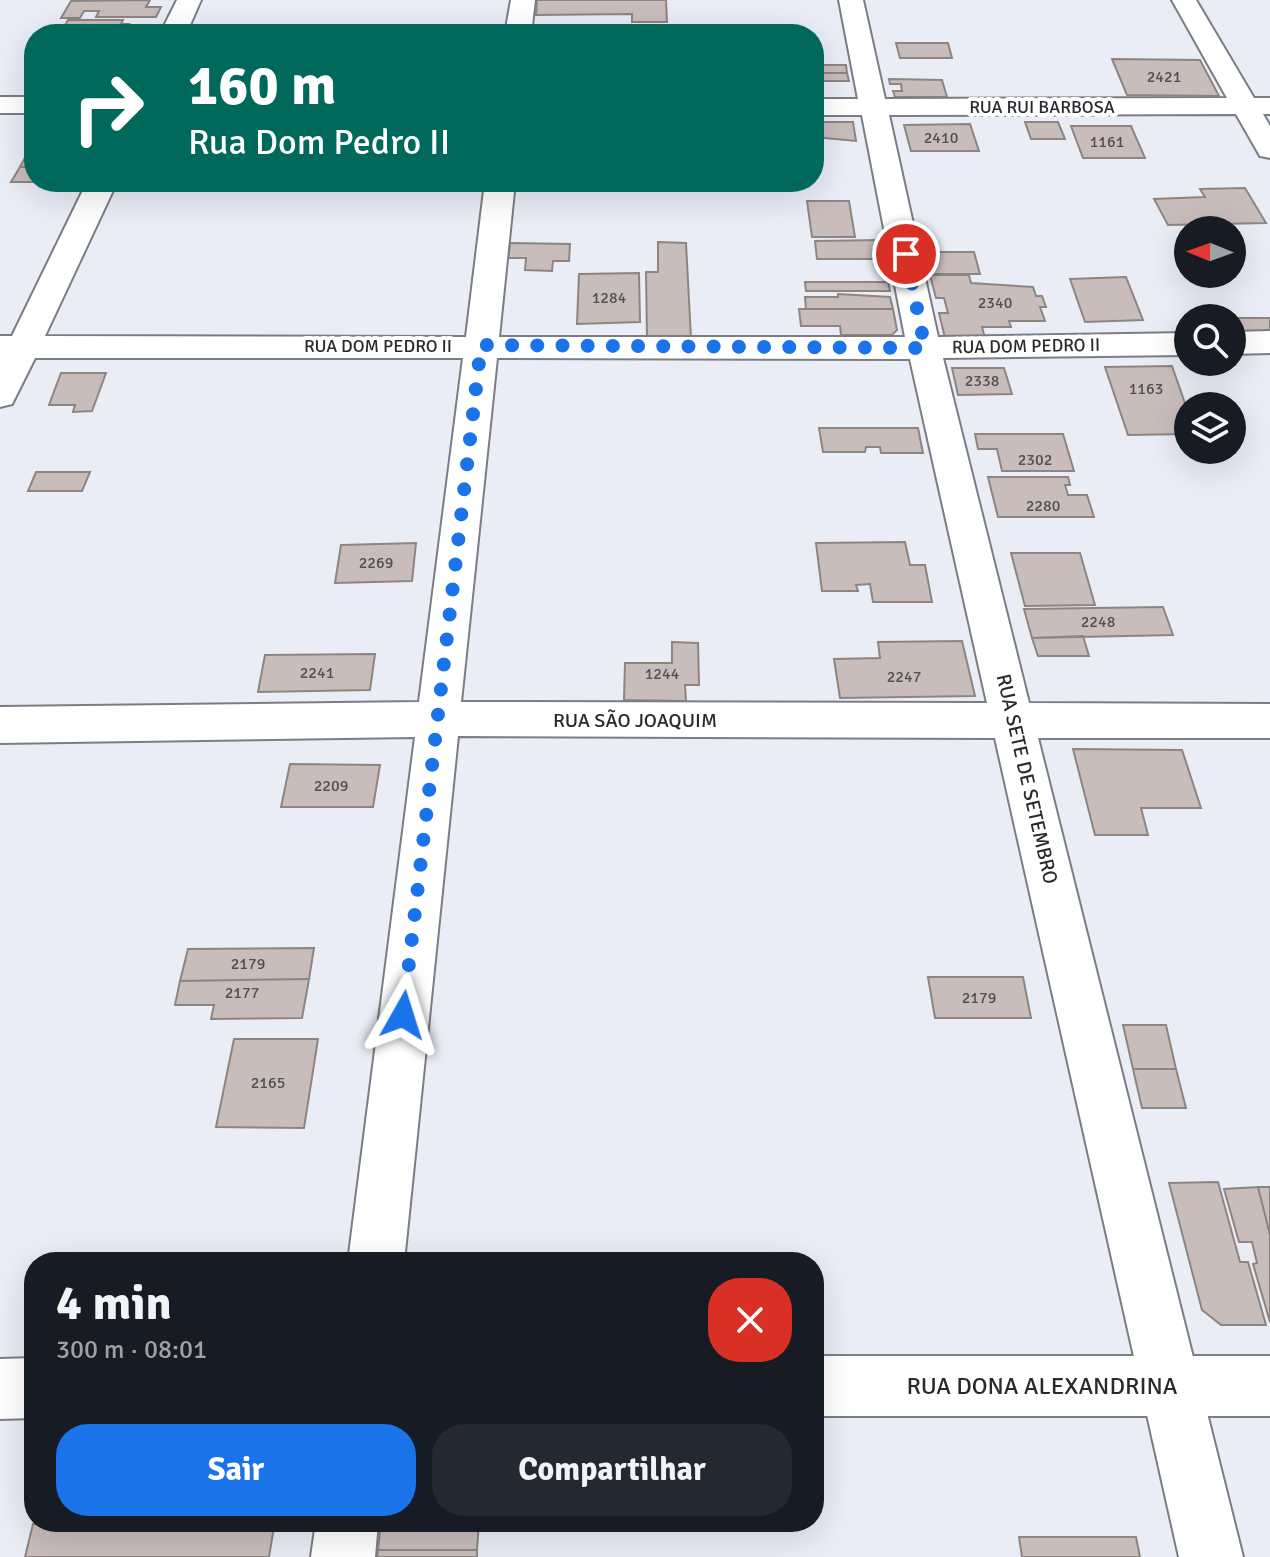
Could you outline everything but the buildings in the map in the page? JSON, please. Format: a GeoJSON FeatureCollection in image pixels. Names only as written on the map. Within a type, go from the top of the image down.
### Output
{"type":"FeatureCollection","features":[{"type":"Feature","properties":{"kind":"main road"},"geometry":{"type":"LineString","coordinates":[[178,24],[189,0]]}},
{"type":"Feature","properties":{"kind":"main road"},"geometry":{"type":"LineString","coordinates":[[519,24],[523,0]]}},
{"type":"Feature","properties":{"kind":"main road","name":"RUA SETE DE SETEMBRO"},"geometry":{"type":"LineString","coordinates":[[851,0],[925,348],[1211,1557]]}},
{"type":"Feature","properties":{"kind":"main road"},"geometry":{"type":"LineString","coordinates":[[1184,0],[1257,106],[1270,150]]}},
{"type":"Feature","properties":{"kind":"main road"},"geometry":{"type":"LineString","coordinates":[[0,105],[24,105]]}},
{"type":"Feature","properties":{"kind":"main road","name":"RUA RUI BARBOSA"},"geometry":{"type":"LineString","coordinates":[[824,107],[1257,106]]}},
{"type":"Feature","properties":{"kind":"main road"},"geometry":{"type":"LineString","coordinates":[[0,396],[12,346],[97,192]]}},
{"type":"Feature","properties":{"kind":"main road"},"geometry":{"type":"LineString","coordinates":[[377,1252],[499,192]]}},
{"type":"Feature","properties":{"kind":"main road"},"geometry":{"type":"LineString","coordinates":[[1246,343],[1270,342]]}},
{"type":"Feature","properties":{"kind":"main road","name":"RUA DOM PEDRO II"},"geometry":{"type":"LineString","coordinates":[[12,346],[925,348],[1174,344]]}},
{"type":"Feature","properties":{"kind":"main road","name":"RUA SÃO JOAQUIM"},"geometry":{"type":"LineString","coordinates":[[0,725],[437,719],[1270,721]]}},
{"type":"Feature","properties":{"kind":"main road","name":"RUA DONA ALEXANDRINA"},"geometry":{"type":"LineString","coordinates":[[824,1386],[1270,1386]]}},
{"type":"Feature","properties":{"kind":"main road"},"geometry":{"type":"LineString","coordinates":[[0,1389],[24,1388]]}},
{"type":"Feature","properties":{"kind":"main road"},"geometry":{"type":"LineString","coordinates":[[343,1557],[346,1532]]}},
{"type":"Feature","properties":{"kind":"route"},"geometry":{"type":"LineString","coordinates":[[403,1015],[481,345],[925,348],[906,254]]}}]}
